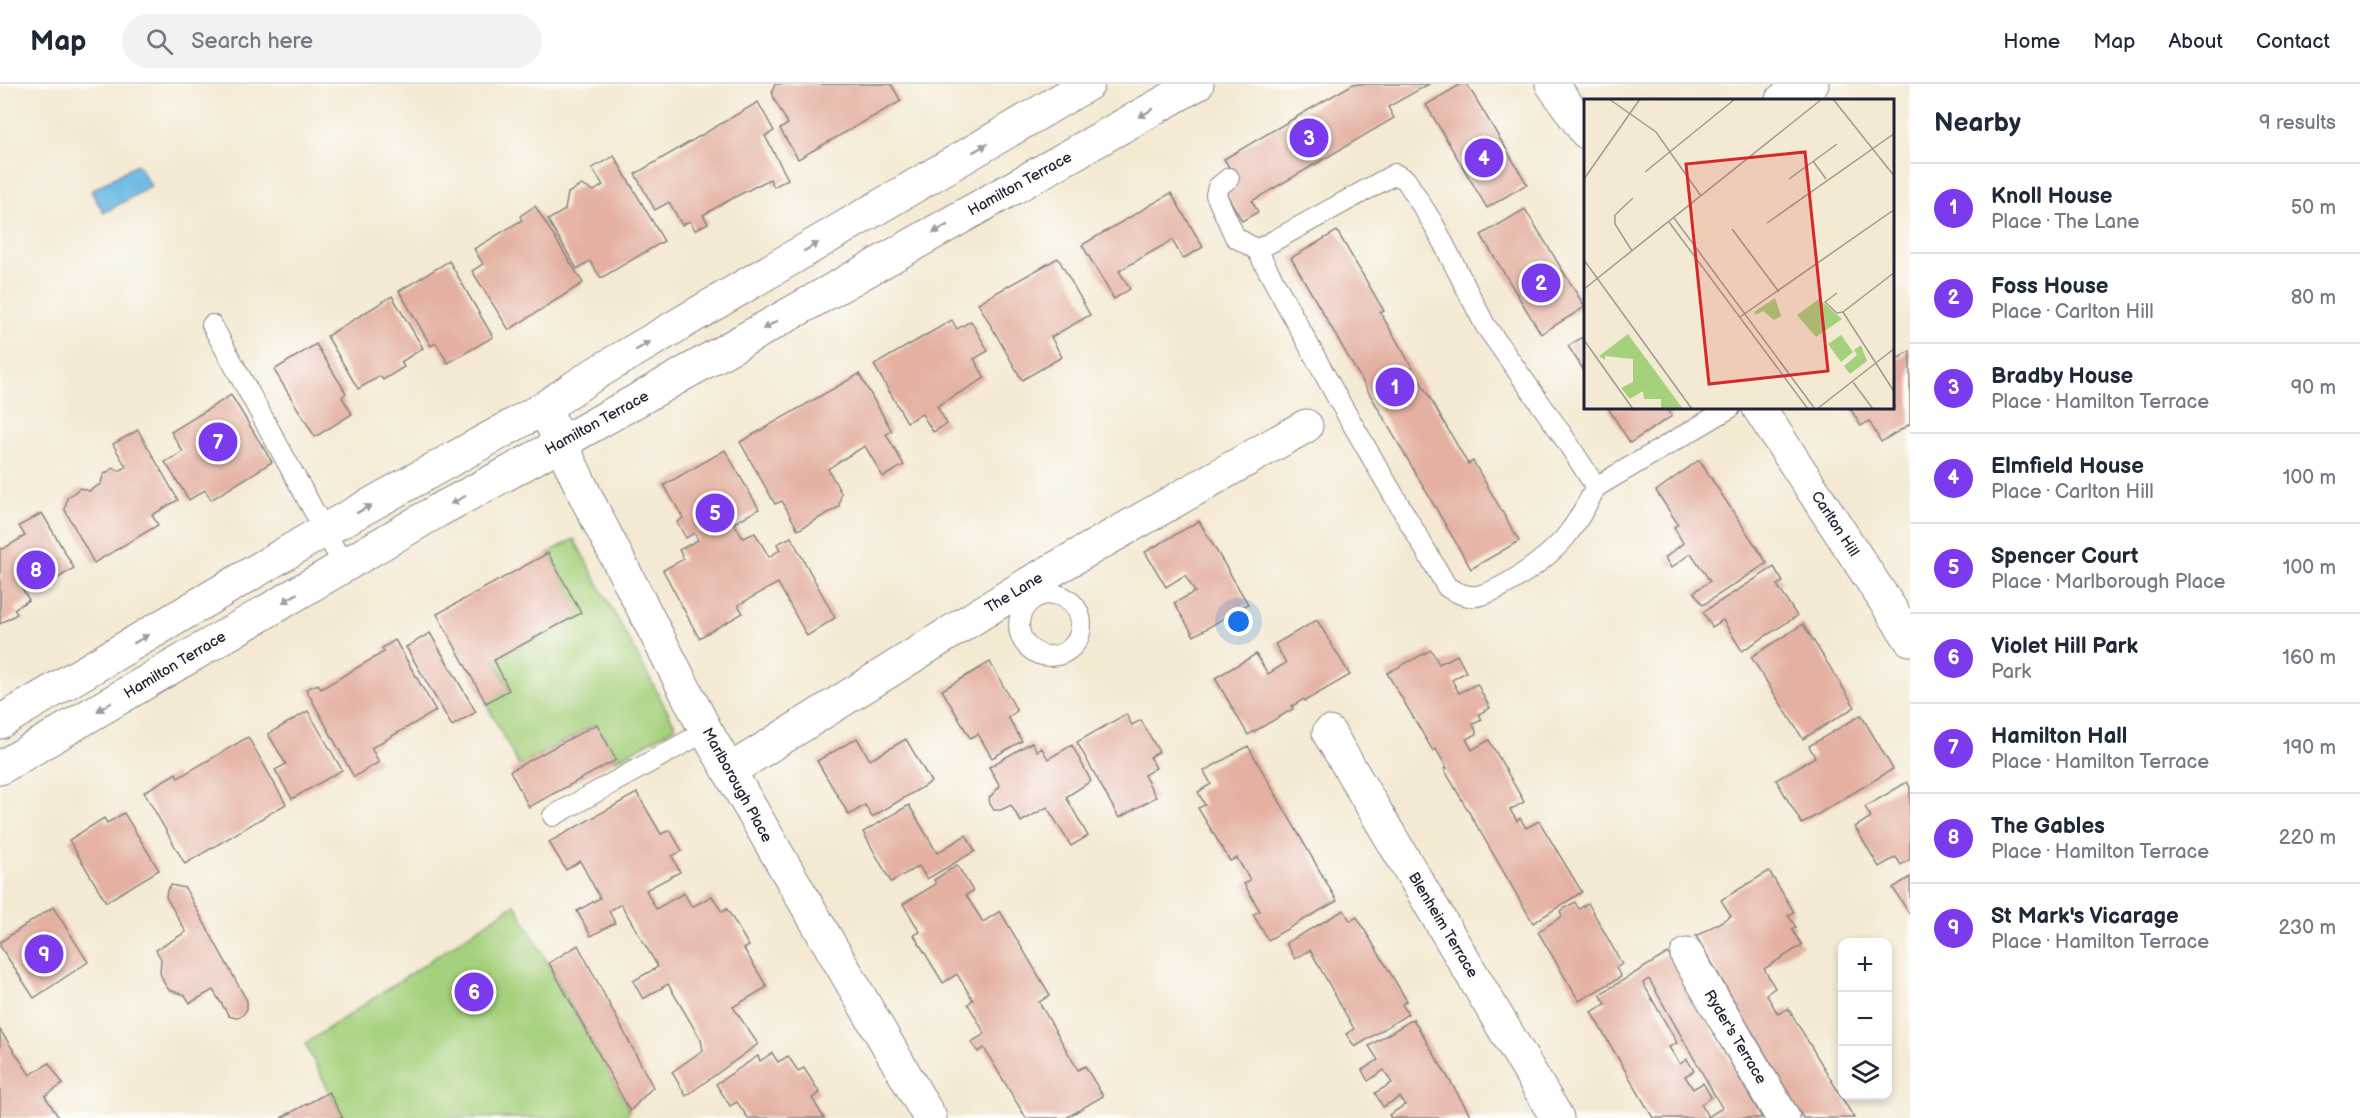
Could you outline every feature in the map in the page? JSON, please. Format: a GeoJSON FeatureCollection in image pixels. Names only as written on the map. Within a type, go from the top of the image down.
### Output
{"type":"FeatureCollection","features":[{"type":"Feature","properties":{"kind":"street"},"geometry":{"type":"LineString","coordinates":[[0,722],[325,530],[544,408],[593,375],[1088,84]]}},
{"type":"Feature","properties":{"kind":"street","name":"Hamilton Terrace"},"geometry":{"type":"LineString","coordinates":[[0,768],[344,566],[1197,84]]}},
{"type":"Feature","properties":{"kind":"street"},"geometry":{"type":"LineString","coordinates":[[1552,84],[1584,129]]}},
{"type":"Feature","properties":{"kind":"street"},"geometry":{"type":"LineString","coordinates":[[1784,99],[1812,84]]}},
{"type":"Feature","properties":{"kind":"street","name":"Marlborough Place"},"geometry":{"type":"LineString","coordinates":[[544,408],[562,442],[586,499],[706,730],[930,1118]]}},
{"type":"Feature","properties":{"kind":"street","name":"Carlton Hill"},"geometry":{"type":"LineString","coordinates":[[1760,410],[1910,639]]}},
{"type":"Feature","properties":{"kind":"street","name":"The Lane"},"geometry":{"type":"LineString","coordinates":[[729,771],[1306,426]]}},
{"type":"Feature","properties":{"kind":"street","name":"Blenheim Terrace"},"geometry":{"type":"LineString","coordinates":[[1329,733],[1557,1118]]}},
{"type":"Feature","properties":{"kind":"street","name":"Ryder's Terrace"},"geometry":{"type":"LineString","coordinates":[[1687,956],[1783,1118]]}},
{"type":"Feature","properties":{"kind":"lane"},"geometry":{"type":"LineString","coordinates":[[1257,250],[1395,174],[1406,180],[1434,225],[1485,325],[1596,487]]}},
{"type":"Feature","properties":{"kind":"lane"},"geometry":{"type":"LineString","coordinates":[[1229,178],[1218,187],[1216,195],[1235,237],[1257,250],[1339,401],[1447,587],[1462,595],[1480,596],[1516,578],[1545,558],[1570,531],[1596,487],[1727,410]]}},
{"type":"Feature","properties":{"kind":"lane"},"geometry":{"type":"LineString","coordinates":[[212,325],[344,566]]}},
{"type":"Feature","properties":{"kind":"lane"},"geometry":{"type":"LineString","coordinates":[[553,816],[706,730]]}},
{"type":"Feature","properties":{"kind":"green space"},"geometry":{"type":"Polygon","coordinates":[[[574,539],[676,727],[616,760],[596,724],[519,766],[486,703],[509,689],[494,660],[580,613],[548,553],[574,539]]]}},
{"type":"Feature","properties":{"kind":"green space"},"geometry":{"type":"Polygon","coordinates":[[[515,904],[630,1111],[623,1118],[343,1118],[305,1044],[515,904]]]}},
{"type":"Feature","properties":{"kind":"water"},"geometry":{"type":"Polygon","coordinates":[[[137,164],[151,186],[104,213],[91,191],[137,164]]]}},
{"type":"Feature","properties":{"kind":"building"},"geometry":{"type":"Polygon","coordinates":[[[775,84],[891,84],[901,101],[798,159],[780,129],[788,124],[772,92],[775,84]]]}},
{"type":"Feature","properties":{"kind":"building"},"geometry":{"type":"Polygon","coordinates":[[[1353,84],[1429,84],[1388,107],[1394,118],[1252,201],[1258,212],[1242,221],[1225,191],[1238,183],[1224,159],[1353,84]]]}},
{"type":"Feature","properties":{"kind":"building"},"geometry":{"type":"Polygon","coordinates":[[[1461,84],[1467,84],[1527,184],[1487,208],[1426,105],[1461,84]]]}},
{"type":"Feature","properties":{"kind":"building"},"geometry":{"type":"Polygon","coordinates":[[[758,102],[774,131],[765,136],[788,179],[774,187],[770,179],[733,198],[703,215],[708,223],[695,230],[690,221],[682,225],[669,202],[655,210],[635,174],[758,102]]]}},
{"type":"Feature","properties":{"kind":"building"},"geometry":{"type":"Polygon","coordinates":[[[614,156],[664,241],[601,278],[590,261],[577,269],[548,220],[565,210],[568,193],[581,185],[594,191],[603,185],[592,168],[614,156]]]}},
{"type":"Feature","properties":{"kind":"building"},"geometry":{"type":"Polygon","coordinates":[[[1171,193],[1203,247],[1183,259],[1172,240],[1119,271],[1130,289],[1114,299],[1082,245],[1171,193]]]}},
{"type":"Feature","properties":{"kind":"building"},"geometry":{"type":"Polygon","coordinates":[[[535,206],[583,283],[509,330],[472,271],[483,264],[474,249],[522,220],[520,216],[535,206]]]}},
{"type":"Feature","properties":{"kind":"building"},"geometry":{"type":"Polygon","coordinates":[[[1525,209],[1584,308],[1541,334],[1481,235],[1525,209]]]}},
{"type":"Feature","properties":{"kind":"building"},"geometry":{"type":"Polygon","coordinates":[[[1337,231],[1384,311],[1380,312],[1468,464],[1473,461],[1519,541],[1471,569],[1291,258],[1337,231]]]}},
{"type":"Feature","properties":{"kind":"building"},"geometry":{"type":"Polygon","coordinates":[[[1058,258],[1090,315],[1051,337],[1062,357],[1022,380],[978,303],[1058,258]]]}},
{"type":"Feature","properties":{"kind":"building"},"geometry":{"type":"Polygon","coordinates":[[[449,261],[493,337],[448,363],[436,343],[431,346],[399,291],[449,261]]]}},
{"type":"Feature","properties":{"kind":"building"},"geometry":{"type":"Polygon","coordinates":[[[392,296],[423,348],[401,362],[404,367],[383,380],[380,376],[358,389],[327,336],[392,296]]]}},
{"type":"Feature","properties":{"kind":"building"},"geometry":{"type":"Polygon","coordinates":[[[952,320],[957,329],[971,321],[988,351],[974,359],[985,378],[937,406],[947,424],[933,432],[922,414],[907,422],[874,365],[952,320]]]}},
{"type":"Feature","properties":{"kind":"building"},"geometry":{"type":"Polygon","coordinates":[[[1584,336],[1584,371],[1568,346],[1584,336]]]}},
{"type":"Feature","properties":{"kind":"building"},"geometry":{"type":"Polygon","coordinates":[[[316,344],[346,393],[342,397],[352,414],[315,437],[274,370],[316,344]]]}},
{"type":"Feature","properties":{"kind":"building"},"geometry":{"type":"Polygon","coordinates":[[[1910,351],[1910,424],[1881,442],[1869,421],[1861,426],[1851,410],[1895,410],[1895,360],[1910,351]]]}},
{"type":"Feature","properties":{"kind":"building"},"geometry":{"type":"Polygon","coordinates":[[[859,374],[892,431],[886,434],[904,465],[883,477],[865,446],[843,459],[828,469],[841,493],[839,507],[798,530],[782,501],[775,504],[740,442],[859,374]]]}},
{"type":"Feature","properties":{"kind":"building"},"geometry":{"type":"Polygon","coordinates":[[[231,395],[272,462],[211,500],[205,490],[189,500],[165,462],[183,452],[171,432],[231,395]]]}},
{"type":"Feature","properties":{"kind":"building"},"geometry":{"type":"Polygon","coordinates":[[[1609,410],[1668,410],[1672,416],[1630,443],[1609,410]]]}},
{"type":"Feature","properties":{"kind":"building"},"geometry":{"type":"Polygon","coordinates":[[[138,430],[178,500],[152,515],[158,525],[94,563],[65,510],[67,498],[80,488],[89,491],[101,484],[103,475],[113,468],[119,471],[126,467],[113,444],[138,430]]]}},
{"type":"Feature","properties":{"kind":"building"},"geometry":{"type":"Polygon","coordinates":[[[725,450],[759,509],[734,523],[743,538],[755,533],[769,557],[780,550],[777,544],[791,537],[835,618],[807,636],[778,583],[738,605],[743,613],[699,638],[663,570],[684,559],[679,550],[698,540],[694,533],[686,538],[677,522],[683,518],[664,485],[725,450]]]}},
{"type":"Feature","properties":{"kind":"building"},"geometry":{"type":"Polygon","coordinates":[[[1699,460],[1767,563],[1703,605],[1694,592],[1710,581],[1691,553],[1671,568],[1665,558],[1683,543],[1674,527],[1678,524],[1656,491],[1699,460]]]}},
{"type":"Feature","properties":{"kind":"building"},"geometry":{"type":"Polygon","coordinates":[[[42,513],[74,568],[52,582],[46,572],[21,587],[29,600],[14,609],[17,614],[0,624],[0,548],[3,549],[25,536],[19,526],[42,513]]]}},
{"type":"Feature","properties":{"kind":"building"},"geometry":{"type":"Polygon","coordinates":[[[1199,521],[1248,604],[1194,636],[1174,603],[1195,592],[1185,575],[1166,587],[1145,552],[1199,521]]]}},
{"type":"Feature","properties":{"kind":"building"},"geometry":{"type":"Polygon","coordinates":[[[548,553],[581,613],[494,660],[509,690],[486,703],[437,614],[548,553]]]}},
{"type":"Feature","properties":{"kind":"building"},"geometry":{"type":"Polygon","coordinates":[[[1774,567],[1783,582],[1777,585],[1797,616],[1742,651],[1723,620],[1712,627],[1703,612],[1774,567]]]}},
{"type":"Feature","properties":{"kind":"building"},"geometry":{"type":"Polygon","coordinates":[[[1317,620],[1350,675],[1292,706],[1293,709],[1248,735],[1215,678],[1256,654],[1268,674],[1286,663],[1275,644],[1317,620]]]}},
{"type":"Feature","properties":{"kind":"building"},"geometry":{"type":"Polygon","coordinates":[[[1803,624],[1855,707],[1803,739],[1751,657],[1803,624]]]}},
{"type":"Feature","properties":{"kind":"building"},"geometry":{"type":"Polygon","coordinates":[[[430,633],[476,712],[452,726],[406,647],[430,633]]]}},
{"type":"Feature","properties":{"kind":"building"},"geometry":{"type":"Polygon","coordinates":[[[395,640],[436,711],[371,748],[379,762],[354,777],[306,689],[318,684],[321,689],[384,652],[382,648],[395,640]]]}},
{"type":"Feature","properties":{"kind":"building"},"geometry":{"type":"Polygon","coordinates":[[[1431,650],[1439,664],[1457,655],[1466,672],[1452,680],[1459,693],[1477,684],[1490,708],[1479,714],[1482,720],[1473,724],[1477,734],[1466,739],[1472,750],[1489,740],[1524,802],[1510,810],[1517,821],[1520,818],[1526,828],[1539,821],[1582,892],[1533,923],[1444,769],[1447,768],[1436,749],[1433,751],[1387,673],[1431,650]]]}},
{"type":"Feature","properties":{"kind":"building"},"geometry":{"type":"Polygon","coordinates":[[[990,662],[1017,711],[1008,717],[1022,741],[992,758],[978,734],[970,738],[942,690],[990,662]]]}},
{"type":"Feature","properties":{"kind":"building"},"geometry":{"type":"Polygon","coordinates":[[[308,711],[342,770],[292,799],[275,770],[286,764],[268,734],[308,711]]]}},
{"type":"Feature","properties":{"kind":"building"},"geometry":{"type":"Polygon","coordinates":[[[1126,714],[1132,725],[1141,720],[1159,752],[1150,757],[1156,768],[1144,775],[1156,797],[1119,818],[1077,742],[1126,714]]]}},
{"type":"Feature","properties":{"kind":"building"},"geometry":{"type":"Polygon","coordinates":[[[1861,715],[1893,769],[1802,824],[1776,780],[1815,757],[1809,746],[1861,715]]]}},
{"type":"Feature","properties":{"kind":"building"},"geometry":{"type":"Polygon","coordinates":[[[597,724],[616,760],[529,807],[510,771],[597,724]]]}},
{"type":"Feature","properties":{"kind":"building"},"geometry":{"type":"Polygon","coordinates":[[[248,737],[286,804],[185,864],[144,792],[176,773],[178,778],[248,737]]]}},
{"type":"Feature","properties":{"kind":"building"},"geometry":{"type":"Polygon","coordinates":[[[857,738],[870,760],[906,739],[931,782],[872,817],[865,805],[849,815],[817,761],[857,738]]]}},
{"type":"Feature","properties":{"kind":"building"},"geometry":{"type":"Polygon","coordinates":[[[1032,742],[1037,751],[1042,748],[1048,759],[1072,745],[1091,781],[1066,797],[1088,836],[1071,846],[1047,807],[1021,822],[1011,805],[1001,810],[994,810],[990,804],[989,798],[1000,786],[989,767],[1032,742]]]}},
{"type":"Feature","properties":{"kind":"building"},"geometry":{"type":"Polygon","coordinates":[[[1248,746],[1337,901],[1268,940],[1253,914],[1260,911],[1244,884],[1250,880],[1237,858],[1230,861],[1198,808],[1205,805],[1198,792],[1211,784],[1204,771],[1248,746]]]}},
{"type":"Feature","properties":{"kind":"building"},"geometry":{"type":"Polygon","coordinates":[[[1907,782],[1910,787],[1910,859],[1901,865],[1896,857],[1879,867],[1855,827],[1871,817],[1865,807],[1907,782]]]}},
{"type":"Feature","properties":{"kind":"building"},"geometry":{"type":"Polygon","coordinates":[[[637,793],[661,834],[670,830],[682,851],[672,856],[680,872],[646,890],[656,909],[684,893],[692,907],[712,896],[722,912],[727,909],[749,946],[744,949],[767,987],[733,1007],[758,1044],[686,1096],[672,1072],[703,1050],[701,1040],[668,984],[643,999],[633,981],[658,967],[621,904],[609,911],[615,923],[591,936],[577,911],[600,898],[580,861],[566,870],[549,842],[637,793]]]}},
{"type":"Feature","properties":{"kind":"building"},"geometry":{"type":"Polygon","coordinates":[[[909,805],[937,853],[966,835],[975,851],[927,879],[919,866],[891,882],[863,832],[909,805]]]}},
{"type":"Feature","properties":{"kind":"building"},"geometry":{"type":"Polygon","coordinates":[[[124,813],[159,870],[106,902],[69,840],[104,818],[107,823],[124,813]]]}},
{"type":"Feature","properties":{"kind":"building"},"geometry":{"type":"Polygon","coordinates":[[[957,865],[973,891],[966,895],[983,922],[1000,911],[1050,995],[1039,1002],[1078,1070],[1085,1066],[1103,1096],[1066,1118],[1026,1118],[984,1048],[978,1052],[971,1042],[985,1034],[968,1004],[973,1000],[957,974],[943,983],[914,935],[920,932],[903,904],[936,884],[934,880],[957,865]]]}},
{"type":"Feature","properties":{"kind":"building"},"geometry":{"type":"Polygon","coordinates":[[[1769,871],[1794,912],[1788,915],[1796,927],[1792,929],[1802,945],[1764,969],[1775,988],[1766,994],[1778,1014],[1788,1008],[1838,1091],[1838,1100],[1843,1100],[1854,1118],[1803,1118],[1696,936],[1731,916],[1721,900],[1769,871]]]}},
{"type":"Feature","properties":{"kind":"building"},"geometry":{"type":"Polygon","coordinates":[[[1910,877],[1910,915],[1893,888],[1910,877]]]}},
{"type":"Feature","properties":{"kind":"building"},"geometry":{"type":"Polygon","coordinates":[[[171,885],[185,888],[247,1001],[247,1009],[243,1015],[236,1018],[229,1016],[213,990],[190,1003],[185,995],[169,990],[164,983],[160,973],[161,959],[156,950],[186,932],[166,897],[171,885]]]}},
{"type":"Feature","properties":{"kind":"building"},"geometry":{"type":"Polygon","coordinates":[[[1575,902],[1579,909],[1588,903],[1622,964],[1616,968],[1621,977],[1579,1001],[1538,932],[1562,916],[1560,911],[1575,902]]]}},
{"type":"Feature","properties":{"kind":"building"},"geometry":{"type":"Polygon","coordinates":[[[53,907],[88,962],[34,998],[0,946],[0,942],[53,907]]]}},
{"type":"Feature","properties":{"kind":"building"},"geometry":{"type":"Polygon","coordinates":[[[1344,910],[1350,921],[1357,917],[1407,1001],[1402,1004],[1408,1014],[1355,1047],[1346,1034],[1354,1029],[1310,950],[1295,959],[1286,943],[1344,910]]]}},
{"type":"Feature","properties":{"kind":"building"},"geometry":{"type":"Polygon","coordinates":[[[578,945],[653,1087],[630,1111],[549,963],[578,945]]]}},
{"type":"Feature","properties":{"kind":"building"},"geometry":{"type":"Polygon","coordinates":[[[1668,953],[1762,1118],[1653,1118],[1591,1012],[1606,1004],[1600,994],[1668,953]],[[1649,979],[1643,983],[1677,1043],[1669,1047],[1680,1064],[1687,1059],[1694,1071],[1685,1076],[1693,1089],[1703,1083],[1711,1097],[1701,1104],[1708,1117],[1722,1108],[1649,979]]]}},
{"type":"Feature","properties":{"kind":"building"},"geometry":{"type":"Polygon","coordinates":[[[1413,1019],[1472,1118],[1391,1118],[1389,1115],[1405,1105],[1400,1097],[1383,1107],[1375,1093],[1392,1083],[1384,1070],[1368,1081],[1362,1070],[1378,1060],[1369,1046],[1413,1019]]]}},
{"type":"Feature","properties":{"kind":"building"},"geometry":{"type":"Polygon","coordinates":[[[0,1030],[30,1075],[49,1063],[63,1084],[45,1096],[59,1118],[0,1118],[0,1030]]]}},
{"type":"Feature","properties":{"kind":"building"},"geometry":{"type":"Polygon","coordinates":[[[772,1053],[778,1062],[788,1056],[798,1071],[804,1068],[820,1093],[812,1098],[824,1118],[748,1118],[737,1102],[730,1106],[716,1084],[758,1056],[760,1061],[772,1053]]]}},
{"type":"Feature","properties":{"kind":"building"},"geometry":{"type":"Polygon","coordinates":[[[329,1092],[343,1118],[281,1118],[329,1092]]]}},
{"type":"Feature","properties":{"kind":"place","name":"Bradby House"},"geometry":{"type":"Point","coordinates":[1309,138]}},
{"type":"Feature","properties":{"kind":"place","name":"Elmfield House"},"geometry":{"type":"Point","coordinates":[1484,158]}},
{"type":"Feature","properties":{"kind":"place","name":"Foss House"},"geometry":{"type":"Point","coordinates":[1541,283]}},
{"type":"Feature","properties":{"kind":"place","name":"Knoll House"},"geometry":{"type":"Point","coordinates":[1395,387]}},
{"type":"Feature","properties":{"kind":"place","name":"Hamilton Hall"},"geometry":{"type":"Point","coordinates":[218,442]}},
{"type":"Feature","properties":{"kind":"place","name":"Spencer Court"},"geometry":{"type":"Point","coordinates":[715,513]}},
{"type":"Feature","properties":{"kind":"place","name":"The Gables"},"geometry":{"type":"Point","coordinates":[36,570]}},
{"type":"Feature","properties":{"kind":"place","name":"St Mark's Vicarage"},"geometry":{"type":"Point","coordinates":[44,954]}},
{"type":"Feature","properties":{"kind":"place","name":"Violet Hill Park"},"geometry":{"type":"Point","coordinates":[474,992]}}]}
